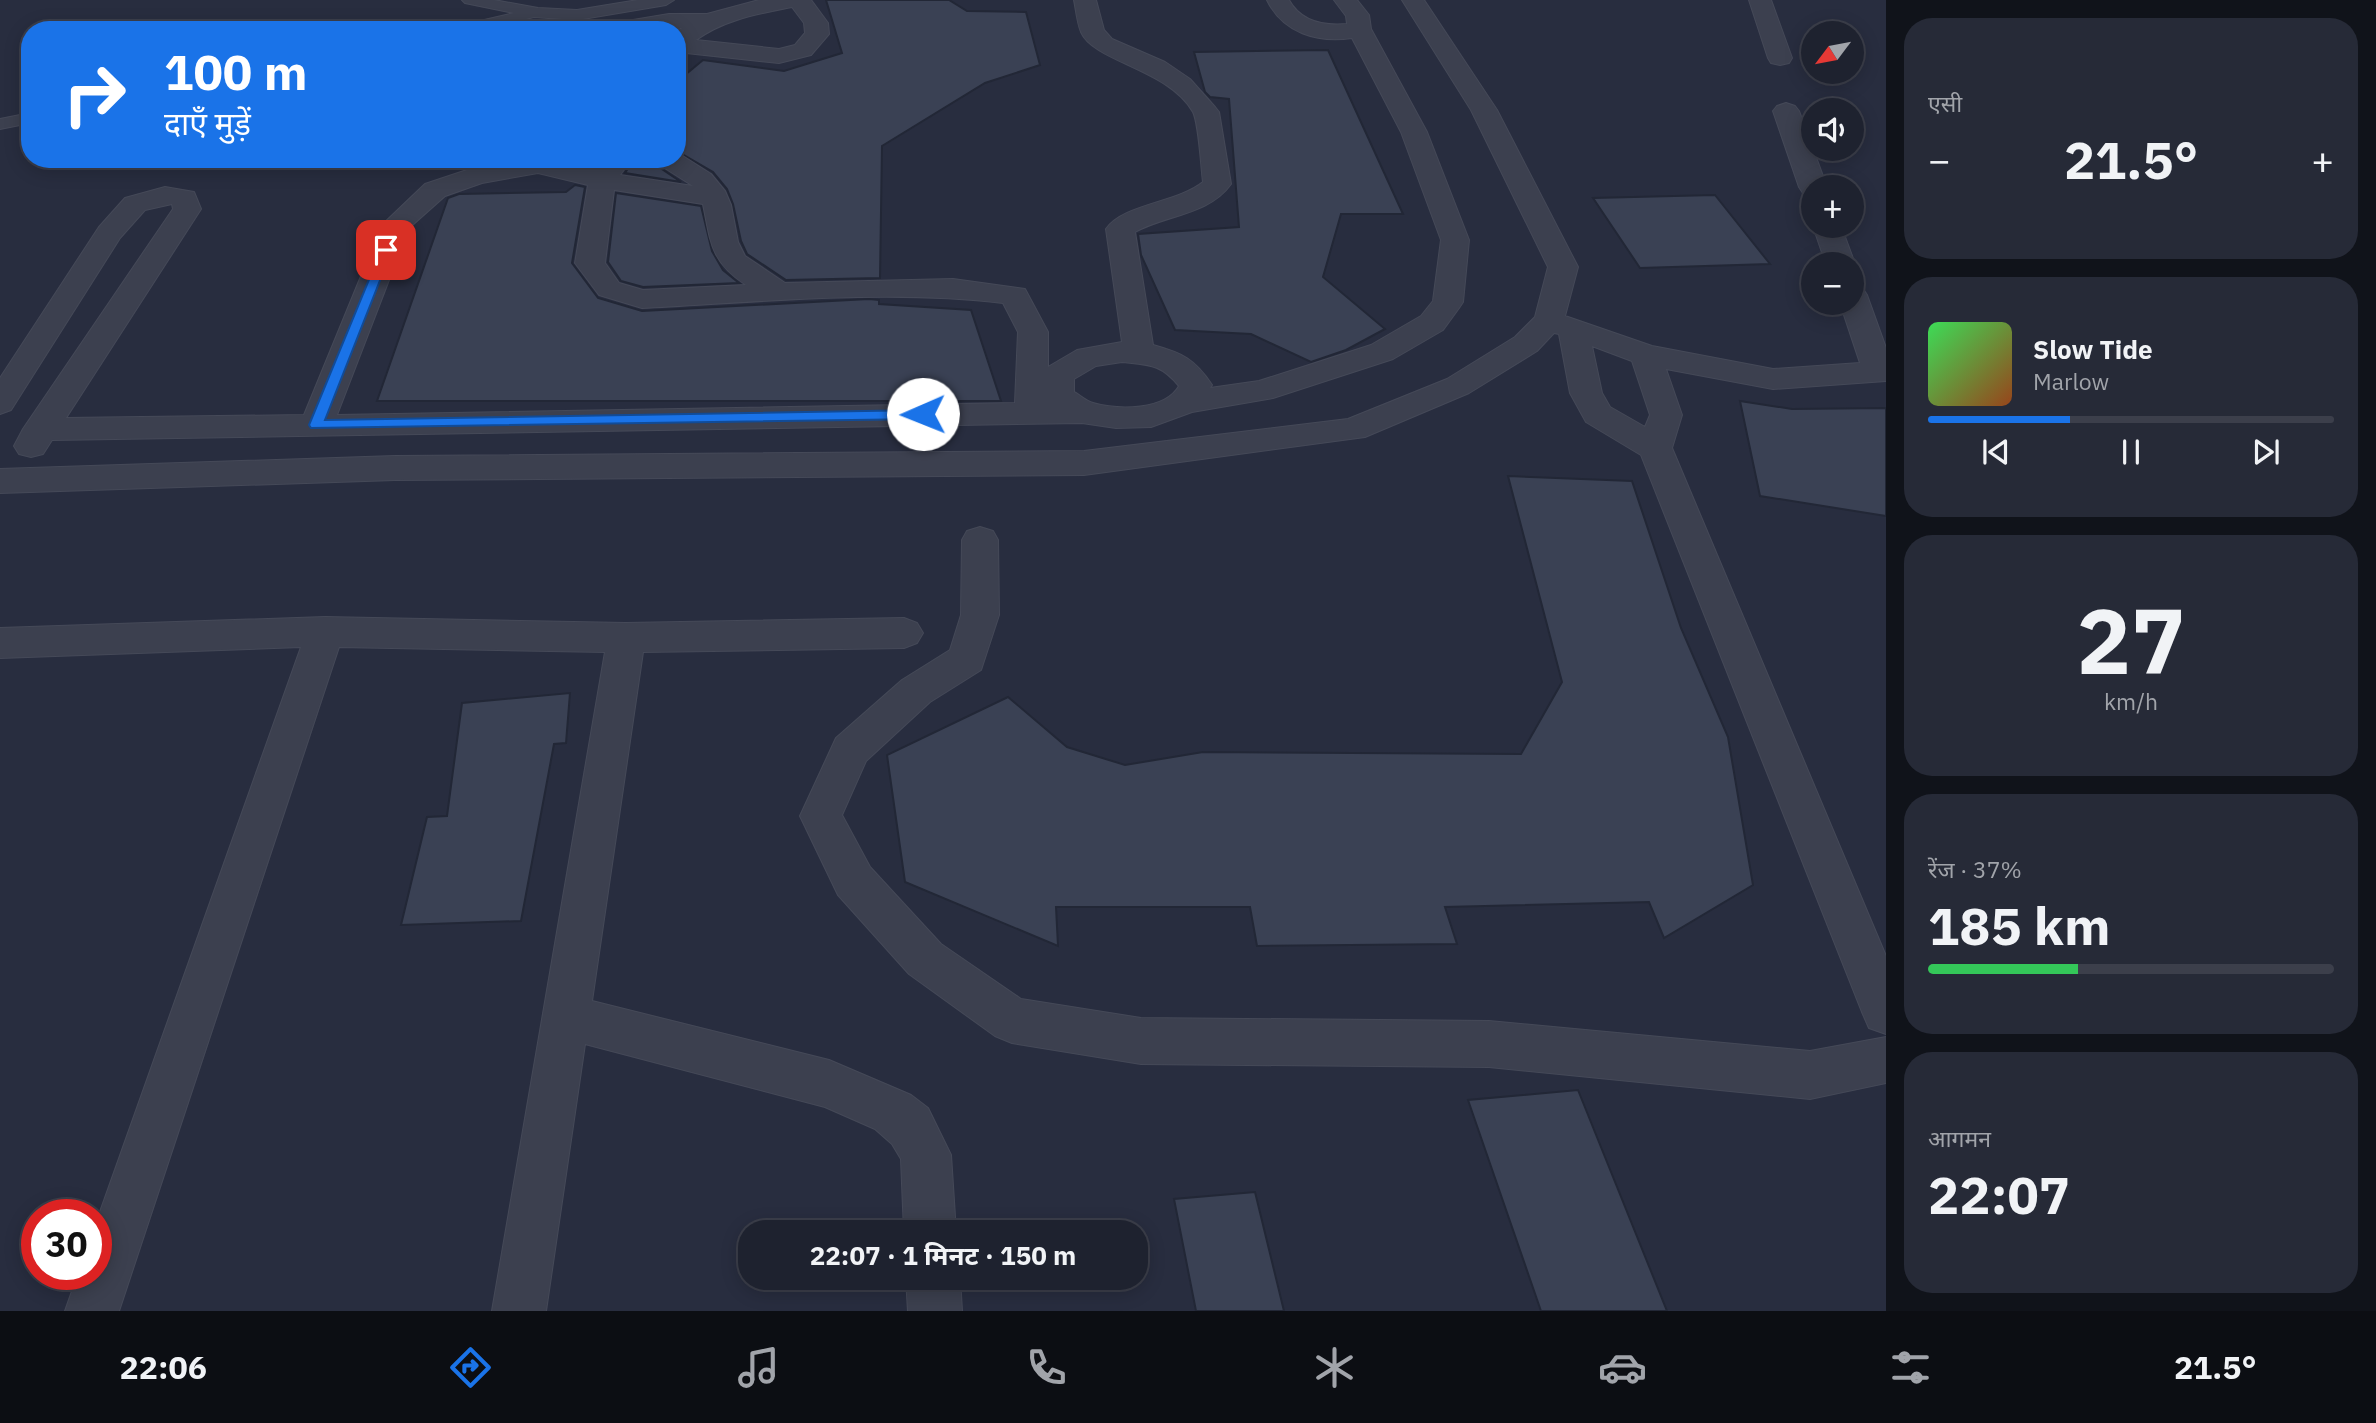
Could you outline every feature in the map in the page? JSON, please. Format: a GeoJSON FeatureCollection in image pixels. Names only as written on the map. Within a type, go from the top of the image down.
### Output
{"type":"FeatureCollection","features":[{"type":"Feature","properties":{"kind":"street"},"geometry":{"type":"LineString","coordinates":[[686,37],[700,25],[732,13],[791,0]]}},
{"type":"Feature","properties":{"kind":"street"},"geometry":{"type":"LineString","coordinates":[[686,46],[779,56],[803,50],[817,34],[816,23],[799,0]]}},
{"type":"Feature","properties":{"kind":"street"},"geometry":{"type":"LineString","coordinates":[[1085,0],[1093,32],[1104,44],[1156,67],[1181,83],[1206,112],[1215,162],[1217,184],[1205,196],[1178,209],[1129,223],[1119,229],[1139,354]]}},
{"type":"Feature","properties":{"kind":"street"},"geometry":{"type":"LineString","coordinates":[[1278,0],[1288,17],[1302,26],[1346,33],[1359,29]]}},
{"type":"Feature","properties":{"kind":"street"},"geometry":{"type":"LineString","coordinates":[[40,429],[1031,412],[1082,412],[1116,417],[1151,416],[1186,401],[1262,391],[1382,352],[1432,323],[1448,302],[1455,240],[1414,132],[1359,29],[1357,15],[1345,0]]}},
{"type":"Feature","properties":{"kind":"street"},"geometry":{"type":"LineString","coordinates":[[1413,0],[1484,110],[1563,267],[1561,325],[1586,393],[1598,414],[1655,448],[1886,1012]]}},
{"type":"Feature","properties":{"kind":"street"},"geometry":{"type":"LineString","coordinates":[[1760,0],[1780,58]]}},
{"type":"Feature","properties":{"kind":"street"},"geometry":{"type":"LineString","coordinates":[[686,21],[710,21]]}},
{"type":"Feature","properties":{"kind":"street"},"geometry":{"type":"LineString","coordinates":[[1786,111],[1809,175]]}},
{"type":"Feature","properties":{"kind":"street"},"geometry":{"type":"LineString","coordinates":[[316,425],[396,225],[435,190],[477,176],[521,168]]}},
{"type":"Feature","properties":{"kind":"street"},"geometry":{"type":"LineString","coordinates":[[592,168],[610,169],[715,198]]}},
{"type":"Feature","properties":{"kind":"street"},"geometry":{"type":"LineString","coordinates":[[684,168],[700,177],[715,198],[720,235],[731,257],[747,272],[779,292]]}},
{"type":"Feature","properties":{"kind":"street"},"geometry":{"type":"LineString","coordinates":[[610,169],[590,263],[609,289],[642,299],[779,292],[953,288],[1014,295],[1033,332],[1031,412]]}},
{"type":"Feature","properties":{"kind":"street"},"geometry":{"type":"LineString","coordinates":[[0,402],[109,233],[135,204],[165,195],[184,198],[187,209],[174,231],[4,487]]}},
{"type":"Feature","properties":{"kind":"street"},"geometry":{"type":"LineString","coordinates":[[4,487],[395,468],[1084,463],[1353,429],[1458,387],[1525,344],[1561,325],[1646,355],[1773,379],[1883,372],[1860,315]]}},
{"type":"Feature","properties":{"kind":"street"},"geometry":{"type":"LineString","coordinates":[[1082,412],[1058,396],[1058,376],[1088,358],[1122,352],[1153,355],[1177,363],[1196,385],[1186,401]]}},
{"type":"Feature","properties":{"kind":"street"},"geometry":{"type":"LineString","coordinates":[[1646,355],[1666,415],[1655,448]]}},
{"type":"Feature","properties":{"kind":"street"},"geometry":{"type":"LineString","coordinates":[[980,540],[980,615],[967,659],[916,691],[850,750],[821,816],[854,881],[925,959],[1012,1020],[1140,1041],[1489,1044],[1810,1075],[1886,1059]]}},
{"type":"Feature","properties":{"kind":"street"},"geometry":{"type":"LineString","coordinates":[[92,1311],[325,632]]}},
{"type":"Feature","properties":{"kind":"street"},"geometry":{"type":"LineString","coordinates":[[0,643],[325,632],[626,638],[904,633]]}},
{"type":"Feature","properties":{"kind":"street"},"geometry":{"type":"LineString","coordinates":[[519,1311],[626,638]]}},
{"type":"Feature","properties":{"kind":"street"},"geometry":{"type":"LineString","coordinates":[[567,1017],[829,1084],[893,1112],[911,1126],[926,1155],[929,1220]]}},
{"type":"Feature","properties":{"kind":"street"},"geometry":{"type":"LineString","coordinates":[[933,1290],[934,1311]]}},
{"type":"Feature","properties":{"kind":"lane"},"geometry":{"type":"LineString","coordinates":[[470,0],[538,13],[578,15],[666,0]]}},
{"type":"Feature","properties":{"kind":"lane"},"geometry":{"type":"LineString","coordinates":[[501,21],[538,13]]}},
{"type":"Feature","properties":{"kind":"lane"},"geometry":{"type":"LineString","coordinates":[[0,124],[21,120]]}},
{"type":"Feature","properties":{"kind":"building"},"geometry":{"type":"Polygon","coordinates":[[[826,0],[949,0],[967,11],[1026,12],[1040,65],[985,83],[882,146],[880,278],[786,280],[747,254],[727,189],[713,172],[686,156],[686,74],[703,60],[784,71],[842,53],[826,0]]]}},
{"type":"Feature","properties":{"kind":"building"},"geometry":{"type":"Polygon","coordinates":[[[1328,50],[1403,214],[1341,214],[1323,277],[1385,329],[1346,350],[1311,362],[1251,334],[1175,330],[1141,255],[1138,234],[1239,227],[1229,99],[1210,97],[1205,92],[1194,52],[1328,50]]]}},
{"type":"Feature","properties":{"kind":"building"},"geometry":{"type":"Polygon","coordinates":[[[628,168],[660,168],[681,182],[625,173],[628,168]]]}},
{"type":"Feature","properties":{"kind":"building"},"geometry":{"type":"Polygon","coordinates":[[[575,185],[585,187],[572,263],[598,298],[642,311],[869,299],[879,300],[879,304],[971,310],[1001,401],[377,401],[448,198],[459,194],[566,192],[575,185]]]}},
{"type":"Feature","properties":{"kind":"building"},"geometry":{"type":"Polygon","coordinates":[[[616,193],[701,206],[712,251],[723,270],[739,283],[643,287],[621,281],[608,262],[616,193]]]}},
{"type":"Feature","properties":{"kind":"building"},"geometry":{"type":"Polygon","coordinates":[[[1715,195],[1770,264],[1640,268],[1593,198],[1715,195]]]}},
{"type":"Feature","properties":{"kind":"building"},"geometry":{"type":"Polygon","coordinates":[[[1740,401],[1792,409],[1886,408],[1886,516],[1760,496],[1740,401]]]}},
{"type":"Feature","properties":{"kind":"building"},"geometry":{"type":"Polygon","coordinates":[[[1508,476],[1632,481],[1681,628],[1728,737],[1753,885],[1664,938],[1649,902],[1445,907],[1457,944],[1257,946],[1250,907],[1056,907],[1058,946],[905,882],[887,755],[1008,697],[1067,747],[1125,765],[1203,752],[1521,754],[1562,682],[1508,476]]]}},
{"type":"Feature","properties":{"kind":"building"},"geometry":{"type":"Polygon","coordinates":[[[570,693],[566,743],[554,744],[521,921],[401,925],[427,817],[447,816],[462,703],[570,693]]]}},
{"type":"Feature","properties":{"kind":"building"},"geometry":{"type":"Polygon","coordinates":[[[1578,1090],[1667,1311],[1541,1311],[1468,1100],[1578,1090]]]}},
{"type":"Feature","properties":{"kind":"building"},"geometry":{"type":"Polygon","coordinates":[[[1255,1192],[1284,1311],[1196,1311],[1174,1199],[1255,1192]]]}},
{"type":"Feature","properties":{"kind":"route"},"geometry":{"type":"LineString","coordinates":[[386,250],[316,425],[923,414]]}}]}
